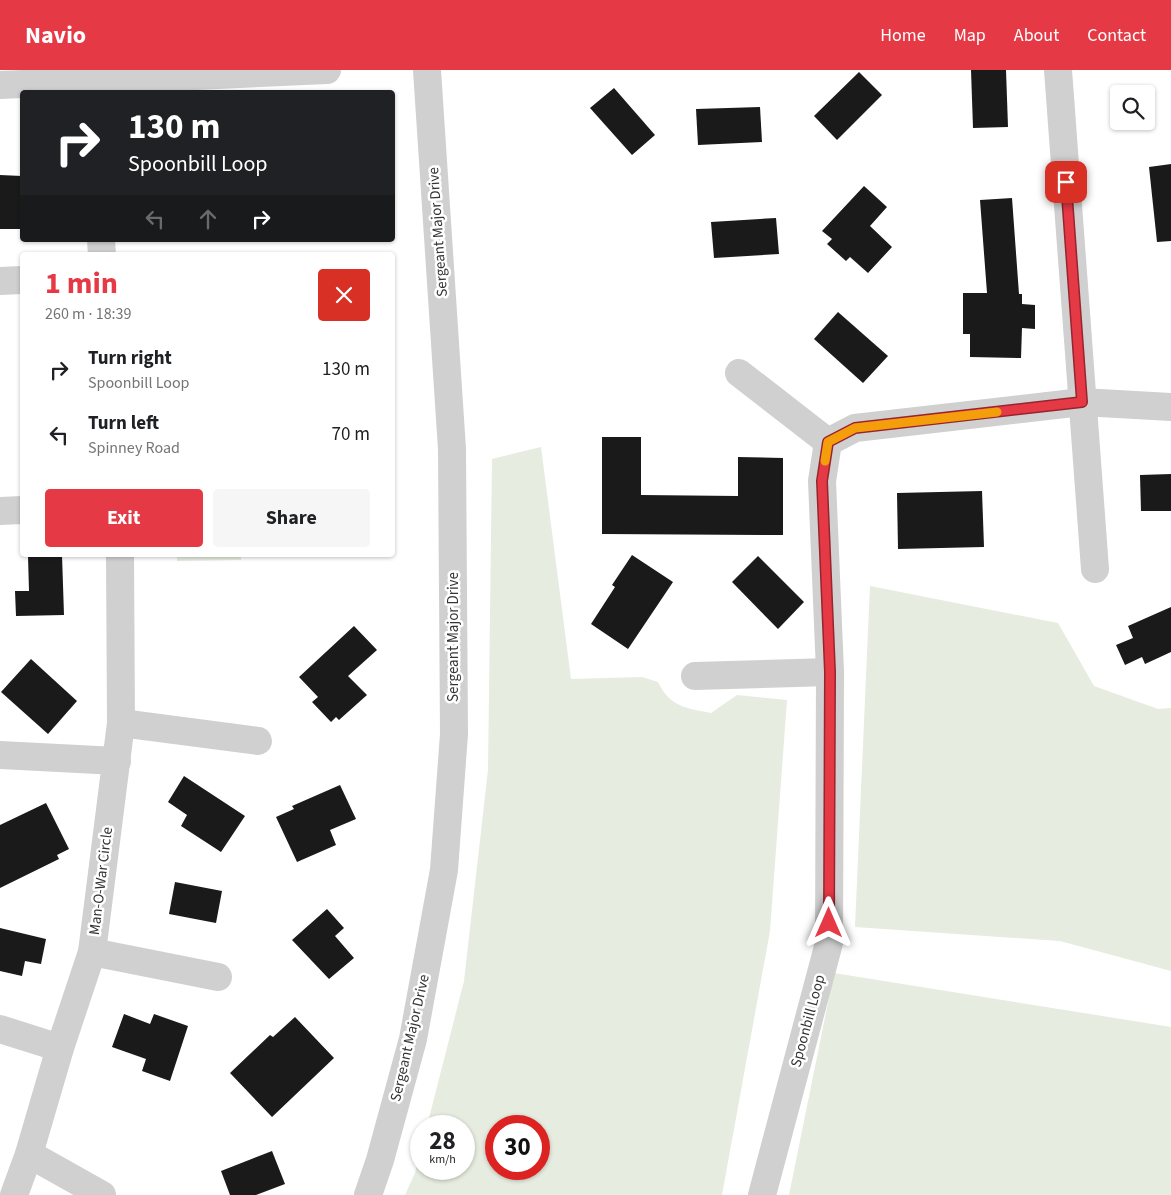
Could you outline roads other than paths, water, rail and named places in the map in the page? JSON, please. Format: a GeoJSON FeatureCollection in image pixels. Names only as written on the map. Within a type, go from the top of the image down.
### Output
{"type":"FeatureCollection","features":[{"type":"Feature","properties":{"kind":"street"},"geometry":{"type":"LineString","coordinates":[[0,85],[93,87],[327,70]]}},
{"type":"Feature","properties":{"kind":"street","name":"Sergeant Major Drive"},"geometry":{"type":"LineString","coordinates":[[368,1195],[380,1160],[413,1039],[444,870],[454,734],[452,449],[427,70]]}},
{"type":"Feature","properties":{"kind":"street"},"geometry":{"type":"LineString","coordinates":[[1058,70],[1095,569]]}},
{"type":"Feature","properties":{"kind":"street"},"geometry":{"type":"LineString","coordinates":[[0,281],[20,280]]}},
{"type":"Feature","properties":{"kind":"street"},"geometry":{"type":"LineString","coordinates":[[739,373],[828,442],[855,428],[1082,402],[1171,407]]}},
{"type":"Feature","properties":{"kind":"street","name":"Spoonbill Loop"},"geometry":{"type":"LineString","coordinates":[[762,1195],[829,943],[830,672],[822,481],[828,442]]}},
{"type":"Feature","properties":{"kind":"street"},"geometry":{"type":"LineString","coordinates":[[0,511],[20,510]]}},
{"type":"Feature","properties":{"kind":"street","name":"Man-O-War Circle"},"geometry":{"type":"LineString","coordinates":[[14,1195],[29,1154],[60,1048],[92,952],[121,723],[120,557]]}},
{"type":"Feature","properties":{"kind":"street"},"geometry":{"type":"LineString","coordinates":[[695,676],[830,672]]}},
{"type":"Feature","properties":{"kind":"street"},"geometry":{"type":"LineString","coordinates":[[121,723],[258,741]]}},
{"type":"Feature","properties":{"kind":"street"},"geometry":{"type":"LineString","coordinates":[[0,755],[117,761]]}},
{"type":"Feature","properties":{"kind":"street"},"geometry":{"type":"LineString","coordinates":[[92,952],[218,976]]}},
{"type":"Feature","properties":{"kind":"street"},"geometry":{"type":"LineString","coordinates":[[0,1029],[60,1048]]}},
{"type":"Feature","properties":{"kind":"street"},"geometry":{"type":"LineString","coordinates":[[29,1154],[102,1195]]}}]}
